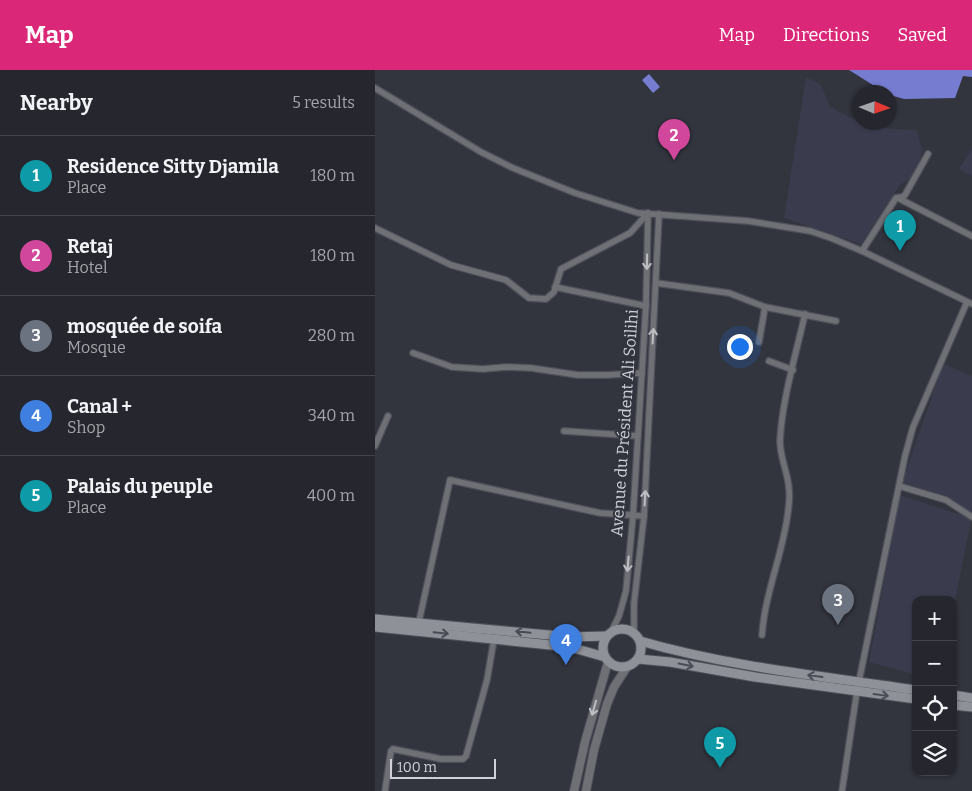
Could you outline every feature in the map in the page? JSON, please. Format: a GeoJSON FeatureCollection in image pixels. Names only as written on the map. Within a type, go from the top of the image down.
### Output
{"type":"FeatureCollection","features":[{"type":"Feature","properties":{"kind":"main road"},"geometry":{"type":"LineString","coordinates":[[375,619],[495,639],[570,647],[606,660],[617,667],[627,667],[638,659],[641,650],[637,637]]}},
{"type":"Feature","properties":{"kind":"main road"},"geometry":{"type":"LineString","coordinates":[[375,627],[418,626],[571,637],[609,634],[623,629],[637,637],[692,655],[760,668],[912,689]]}},
{"type":"Feature","properties":{"kind":"main road"},"geometry":{"type":"LineString","coordinates":[[606,660],[603,646],[609,634]]}},
{"type":"Feature","properties":{"kind":"main road"},"geometry":{"type":"LineString","coordinates":[[638,659],[670,662],[737,674],[912,699]]}},
{"type":"Feature","properties":{"kind":"main road"},"geometry":{"type":"LineString","coordinates":[[957,696],[972,698]]}},
{"type":"Feature","properties":{"kind":"main road"},"geometry":{"type":"LineString","coordinates":[[957,705],[972,707]]}},
{"type":"Feature","properties":{"kind":"street"},"geometry":{"type":"LineString","coordinates":[[375,88],[481,152],[513,168],[612,206],[638,213],[748,221],[796,228],[831,238],[862,251],[970,303],[913,427],[905,456],[857,691],[842,791]]}},
{"type":"Feature","properties":{"kind":"street"},"geometry":{"type":"LineString","coordinates":[[862,251],[896,198],[905,195],[927,154]]}},
{"type":"Feature","properties":{"kind":"street"},"geometry":{"type":"LineString","coordinates":[[898,198],[972,236]]}},
{"type":"Feature","properties":{"kind":"street"},"geometry":{"type":"LineString","coordinates":[[375,228],[451,266],[506,280],[529,298],[546,299],[554,292],[561,269],[630,233],[650,213]]}},
{"type":"Feature","properties":{"kind":"street","name":"Avenue du Président Ali Soilihi"},"geometry":{"type":"LineString","coordinates":[[609,634],[619,616],[626,591],[633,516],[650,213]]}},
{"type":"Feature","properties":{"kind":"street","name":"Avenue du Président Ali Soilihi"},"geometry":{"type":"LineString","coordinates":[[637,637],[633,603],[644,516],[659,214]]}},
{"type":"Feature","properties":{"kind":"street"},"geometry":{"type":"LineString","coordinates":[[656,282],[729,294],[765,307],[836,321]]}},
{"type":"Feature","properties":{"kind":"street"},"geometry":{"type":"LineString","coordinates":[[555,287],[646,306]]}},
{"type":"Feature","properties":{"kind":"street"},"geometry":{"type":"LineString","coordinates":[[759,342],[765,307]]}},
{"type":"Feature","properties":{"kind":"street"},"geometry":{"type":"LineString","coordinates":[[762,634],[768,592],[780,555],[788,513],[789,490],[781,459],[780,442],[783,415],[805,314]]}},
{"type":"Feature","properties":{"kind":"street"},"geometry":{"type":"LineString","coordinates":[[413,353],[452,367],[483,369],[506,367],[531,368],[578,375],[642,373]]}},
{"type":"Feature","properties":{"kind":"street"},"geometry":{"type":"LineString","coordinates":[[769,361],[793,370]]}},
{"type":"Feature","properties":{"kind":"street"},"geometry":{"type":"LineString","coordinates":[[375,446],[388,416]]}},
{"type":"Feature","properties":{"kind":"street"},"geometry":{"type":"LineString","coordinates":[[564,431],[638,436]]}},
{"type":"Feature","properties":{"kind":"street"},"geometry":{"type":"LineString","coordinates":[[418,626],[450,480],[600,513],[644,516]]}},
{"type":"Feature","properties":{"kind":"street"},"geometry":{"type":"LineString","coordinates":[[899,486],[946,500],[972,517]]}},
{"type":"Feature","properties":{"kind":"street"},"geometry":{"type":"LineString","coordinates":[[385,791],[391,751],[393,749],[441,759],[463,759],[467,756],[487,680],[495,639]]}},
{"type":"Feature","properties":{"kind":"street"},"geometry":{"type":"LineString","coordinates":[[574,791],[606,660]]}},
{"type":"Feature","properties":{"kind":"street"},"geometry":{"type":"LineString","coordinates":[[586,791],[594,750],[607,704],[614,687],[627,667]]}},
{"type":"Feature","properties":{"kind":"shaded area"},"geometry":{"type":"Polygon","coordinates":[[[806,77],[821,85],[830,107],[852,118],[852,130],[917,130],[922,151],[915,175],[900,185],[861,244],[784,218],[806,77]]]}},
{"type":"Feature","properties":{"kind":"shaded area"},"geometry":{"type":"Polygon","coordinates":[[[972,149],[972,176],[959,169],[972,149]]]}},
{"type":"Feature","properties":{"kind":"shaded area"},"geometry":{"type":"Polygon","coordinates":[[[943,364],[972,376],[972,514],[948,498],[902,483],[943,364]]]}},
{"type":"Feature","properties":{"kind":"shaded area"},"geometry":{"type":"Polygon","coordinates":[[[900,495],[964,516],[971,521],[956,596],[912,596],[912,674],[869,662],[900,495]]]}},
{"type":"Feature","properties":{"kind":"water"},"geometry":{"type":"Polygon","coordinates":[[[849,70],[972,70],[972,77],[963,76],[955,98],[904,99],[897,97],[897,85],[873,85],[849,70]]]}},
{"type":"Feature","properties":{"kind":"water"},"geometry":{"type":"Polygon","coordinates":[[[649,74],[660,87],[653,93],[642,80],[649,74]]]}},
{"type":"Feature","properties":{"kind":"place","name":"Retaj"},"geometry":{"type":"Point","coordinates":[674,160]}},
{"type":"Feature","properties":{"kind":"place","name":"Residence Sitty Djamila"},"geometry":{"type":"Point","coordinates":[900,251]}},
{"type":"Feature","properties":{"kind":"place","name":"mosquée de soifa"},"geometry":{"type":"Point","coordinates":[838,625]}},
{"type":"Feature","properties":{"kind":"place","name":"Canal +"},"geometry":{"type":"Point","coordinates":[566,665]}},
{"type":"Feature","properties":{"kind":"place","name":"Palais du peuple"},"geometry":{"type":"Point","coordinates":[720,768]}}]}
